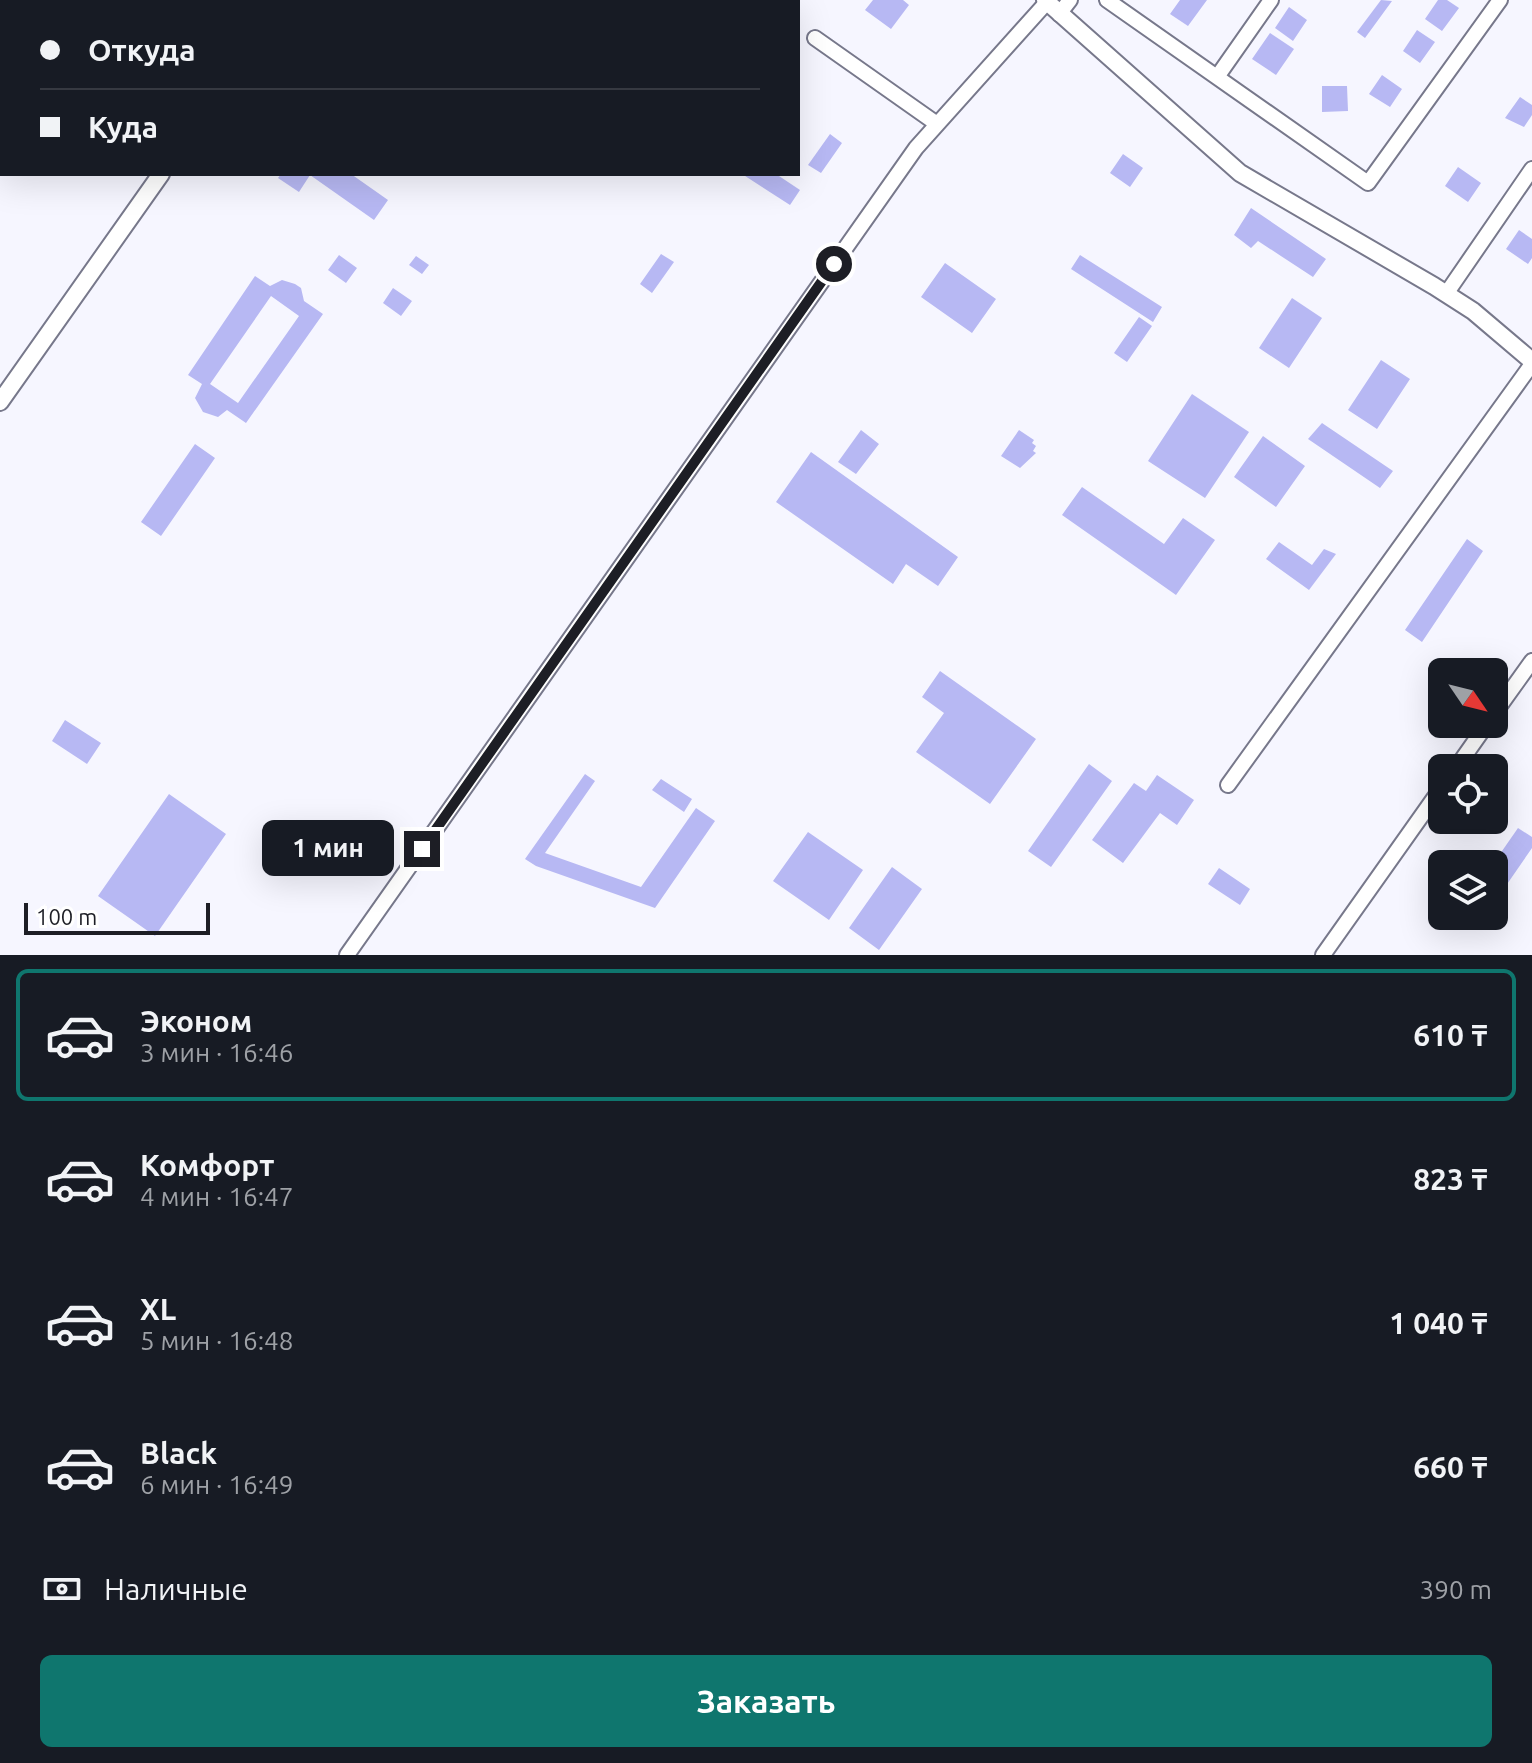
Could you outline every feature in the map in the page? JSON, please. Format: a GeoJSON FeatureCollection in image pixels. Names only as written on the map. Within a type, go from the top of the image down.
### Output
{"type":"FeatureCollection","features":[{"type":"Feature","properties":{"kind":"street"},"geometry":{"type":"LineString","coordinates":[[347,955],[898,172],[937,124],[1050,5],[1070,0]]}},
{"type":"Feature","properties":{"kind":"street"},"geometry":{"type":"LineString","coordinates":[[1107,0],[1368,183],[1500,0]]}},
{"type":"Feature","properties":{"kind":"street"},"geometry":{"type":"LineString","coordinates":[[1217,77],[1271,0]]}},
{"type":"Feature","properties":{"kind":"street"},"geometry":{"type":"LineString","coordinates":[[1050,5],[1240,173],[1446,294],[1532,362],[1228,785]]}},
{"type":"Feature","properties":{"kind":"street"},"geometry":{"type":"LineString","coordinates":[[815,38],[937,124]]}},
{"type":"Feature","properties":{"kind":"street"},"geometry":{"type":"LineString","coordinates":[[1446,294],[1532,169]]}},
{"type":"Feature","properties":{"kind":"street"},"geometry":{"type":"LineString","coordinates":[[0,402],[160,176]]}},
{"type":"Feature","properties":{"kind":"street"},"geometry":{"type":"LineString","coordinates":[[1508,694],[1532,661]]}},
{"type":"Feature","properties":{"kind":"street"},"geometry":{"type":"LineString","coordinates":[[1323,955],[1428,807]]}},
{"type":"Feature","properties":{"kind":"building"},"geometry":{"type":"Polygon","coordinates":[[[873,0],[903,0],[909,5],[891,29],[865,10],[873,0]]]}},
{"type":"Feature","properties":{"kind":"building"},"geometry":{"type":"Polygon","coordinates":[[[1180,0],[1207,0],[1188,26],[1170,14],[1180,0]]]}},
{"type":"Feature","properties":{"kind":"building"},"geometry":{"type":"Polygon","coordinates":[[[1381,0],[1392,1],[1365,38],[1357,32],[1381,0]]]}},
{"type":"Feature","properties":{"kind":"building"},"geometry":{"type":"Polygon","coordinates":[[[1438,0],[1447,0],[1459,8],[1442,31],[1425,19],[1438,0]]]}},
{"type":"Feature","properties":{"kind":"building"},"geometry":{"type":"Polygon","coordinates":[[[1289,7],[1307,20],[1293,41],[1275,28],[1289,7]]]}},
{"type":"Feature","properties":{"kind":"building"},"geometry":{"type":"Polygon","coordinates":[[[1417,30],[1435,42],[1420,63],[1403,51],[1417,30]]]}},
{"type":"Feature","properties":{"kind":"building"},"geometry":{"type":"Polygon","coordinates":[[[1270,33],[1294,49],[1276,75],[1252,59],[1270,33]]]}},
{"type":"Feature","properties":{"kind":"building"},"geometry":{"type":"Polygon","coordinates":[[[1382,75],[1402,89],[1390,107],[1369,94],[1382,75]]]}},
{"type":"Feature","properties":{"kind":"building"},"geometry":{"type":"Polygon","coordinates":[[[1322,86],[1347,86],[1348,111],[1322,112],[1322,86]]]}},
{"type":"Feature","properties":{"kind":"building"},"geometry":{"type":"Polygon","coordinates":[[[1520,97],[1532,105],[1532,115],[1524,127],[1505,118],[1520,97]]]}},
{"type":"Feature","properties":{"kind":"building"},"geometry":{"type":"Polygon","coordinates":[[[830,134],[842,143],[821,173],[808,165],[830,134]]]}},
{"type":"Feature","properties":{"kind":"building"},"geometry":{"type":"Polygon","coordinates":[[[1123,154],[1143,168],[1130,187],[1110,173],[1123,154]]]}},
{"type":"Feature","properties":{"kind":"building"},"geometry":{"type":"Polygon","coordinates":[[[1458,167],[1481,183],[1468,202],[1445,186],[1458,167]]]}},
{"type":"Feature","properties":{"kind":"building"},"geometry":{"type":"Polygon","coordinates":[[[280,176],[309,176],[299,192],[278,178],[280,176]]]}},
{"type":"Feature","properties":{"kind":"building"},"geometry":{"type":"Polygon","coordinates":[[[311,176],[354,176],[388,200],[374,220],[311,176]]]}},
{"type":"Feature","properties":{"kind":"building"},"geometry":{"type":"Polygon","coordinates":[[[745,176],[779,176],[800,190],[790,205],[745,176]]]}},
{"type":"Feature","properties":{"kind":"building"},"geometry":{"type":"Polygon","coordinates":[[[1251,208],[1326,259],[1313,277],[1258,241],[1251,248],[1234,235],[1251,208]]]}},
{"type":"Feature","properties":{"kind":"building"},"geometry":{"type":"Polygon","coordinates":[[[1519,230],[1532,239],[1532,258],[1528,264],[1506,249],[1519,230]]]}},
{"type":"Feature","properties":{"kind":"building"},"geometry":{"type":"Polygon","coordinates":[[[661,254],[674,262],[652,293],[640,284],[661,254]]]}},
{"type":"Feature","properties":{"kind":"building"},"geometry":{"type":"Polygon","coordinates":[[[339,255],[357,268],[346,283],[328,270],[339,255]]]}},
{"type":"Feature","properties":{"kind":"building"},"geometry":{"type":"Polygon","coordinates":[[[1080,255],[1162,307],[1153,322],[1071,269],[1080,255]]]}},
{"type":"Feature","properties":{"kind":"building"},"geometry":{"type":"Polygon","coordinates":[[[416,256],[429,265],[422,274],[409,265],[416,256]]]}},
{"type":"Feature","properties":{"kind":"building"},"geometry":{"type":"Polygon","coordinates":[[[945,263],[996,299],[972,333],[921,297],[945,263]]]}},
{"type":"Feature","properties":{"kind":"building"},"geometry":{"type":"Polygon","coordinates":[[[255,276],[270,286],[282,280],[295,284],[301,288],[304,301],[323,314],[246,423],[227,410],[218,417],[203,412],[195,398],[202,384],[188,375],[255,276]],[[271,296],[210,384],[238,403],[299,316],[271,296]]]}},
{"type":"Feature","properties":{"kind":"building"},"geometry":{"type":"Polygon","coordinates":[[[393,288],[412,301],[401,316],[383,303],[393,288]]]}},
{"type":"Feature","properties":{"kind":"building"},"geometry":{"type":"Polygon","coordinates":[[[1292,298],[1322,318],[1289,368],[1259,348],[1292,298]]]}},
{"type":"Feature","properties":{"kind":"building"},"geometry":{"type":"Polygon","coordinates":[[[1139,317],[1152,326],[1127,362],[1114,353],[1139,317]]]}},
{"type":"Feature","properties":{"kind":"building"},"geometry":{"type":"Polygon","coordinates":[[[1381,360],[1410,379],[1377,429],[1348,410],[1381,360]]]}},
{"type":"Feature","properties":{"kind":"building"},"geometry":{"type":"Polygon","coordinates":[[[1192,394],[1249,432],[1205,498],[1148,461],[1192,394]]]}},
{"type":"Feature","properties":{"kind":"building"},"geometry":{"type":"Polygon","coordinates":[[[1322,423],[1393,471],[1380,488],[1308,439],[1322,423]]]}},
{"type":"Feature","properties":{"kind":"building"},"geometry":{"type":"Polygon","coordinates":[[[861,430],[879,444],[856,474],[838,462],[861,430]]]}},
{"type":"Feature","properties":{"kind":"building"},"geometry":{"type":"Polygon","coordinates":[[[1019,430],[1034,440],[1032,443],[1036,446],[1033,451],[1036,453],[1020,468],[1001,456],[1019,430]]]}},
{"type":"Feature","properties":{"kind":"building"},"geometry":{"type":"Polygon","coordinates":[[[1263,436],[1305,466],[1276,507],[1234,477],[1263,436]]]}},
{"type":"Feature","properties":{"kind":"building"},"geometry":{"type":"Polygon","coordinates":[[[195,444],[215,458],[161,536],[141,522],[195,444]]]}},
{"type":"Feature","properties":{"kind":"building"},"geometry":{"type":"Polygon","coordinates":[[[811,452],[958,557],[938,586],[906,564],[893,584],[776,502],[811,452]]]}},
{"type":"Feature","properties":{"kind":"building"},"geometry":{"type":"Polygon","coordinates":[[[1082,487],[1164,544],[1183,518],[1215,540],[1176,595],[1062,515],[1082,487]]]}},
{"type":"Feature","properties":{"kind":"building"},"geometry":{"type":"Polygon","coordinates":[[[1467,539],[1483,551],[1422,642],[1405,630],[1467,539]]]}},
{"type":"Feature","properties":{"kind":"building"},"geometry":{"type":"Polygon","coordinates":[[[1279,542],[1312,565],[1324,549],[1336,554],[1309,590],[1266,559],[1279,542]]]}},
{"type":"Feature","properties":{"kind":"building"},"geometry":{"type":"Polygon","coordinates":[[[940,671],[1036,739],[990,804],[916,752],[944,713],[922,697],[940,671]]]}},
{"type":"Feature","properties":{"kind":"building"},"geometry":{"type":"Polygon","coordinates":[[[65,720],[101,743],[87,764],[52,741],[65,720]]]}},
{"type":"Feature","properties":{"kind":"building"},"geometry":{"type":"Polygon","coordinates":[[[1089,764],[1112,781],[1051,867],[1028,851],[1089,764]]]}},
{"type":"Feature","properties":{"kind":"building"},"geometry":{"type":"Polygon","coordinates":[[[585,774],[595,781],[545,853],[641,887],[696,808],[715,821],[655,908],[536,866],[525,859],[585,774]]]}},
{"type":"Feature","properties":{"kind":"building"},"geometry":{"type":"Polygon","coordinates":[[[1157,775],[1194,800],[1177,825],[1160,813],[1123,863],[1092,840],[1134,783],[1146,791],[1157,775]]]}},
{"type":"Feature","properties":{"kind":"building"},"geometry":{"type":"Polygon","coordinates":[[[661,779],[692,799],[684,812],[652,790],[661,779]]]}},
{"type":"Feature","properties":{"kind":"building"},"geometry":{"type":"Polygon","coordinates":[[[169,794],[226,834],[155,936],[98,896],[169,794]]]}},
{"type":"Feature","properties":{"kind":"building"},"geometry":{"type":"Polygon","coordinates":[[[1518,828],[1532,837],[1532,848],[1508,883],[1508,850],[1503,850],[1518,828]]]}},
{"type":"Feature","properties":{"kind":"building"},"geometry":{"type":"Polygon","coordinates":[[[808,832],[863,870],[829,920],[773,881],[808,832]]]}},
{"type":"Feature","properties":{"kind":"building"},"geometry":{"type":"Polygon","coordinates":[[[892,867],[922,889],[879,950],[849,928],[892,867]]]}},
{"type":"Feature","properties":{"kind":"building"},"geometry":{"type":"Polygon","coordinates":[[[1219,868],[1250,889],[1240,905],[1208,884],[1219,868]]]}},
{"type":"Feature","properties":{"kind":"route"},"geometry":{"type":"LineString","coordinates":[[422,849],[834,264]]}}]}
